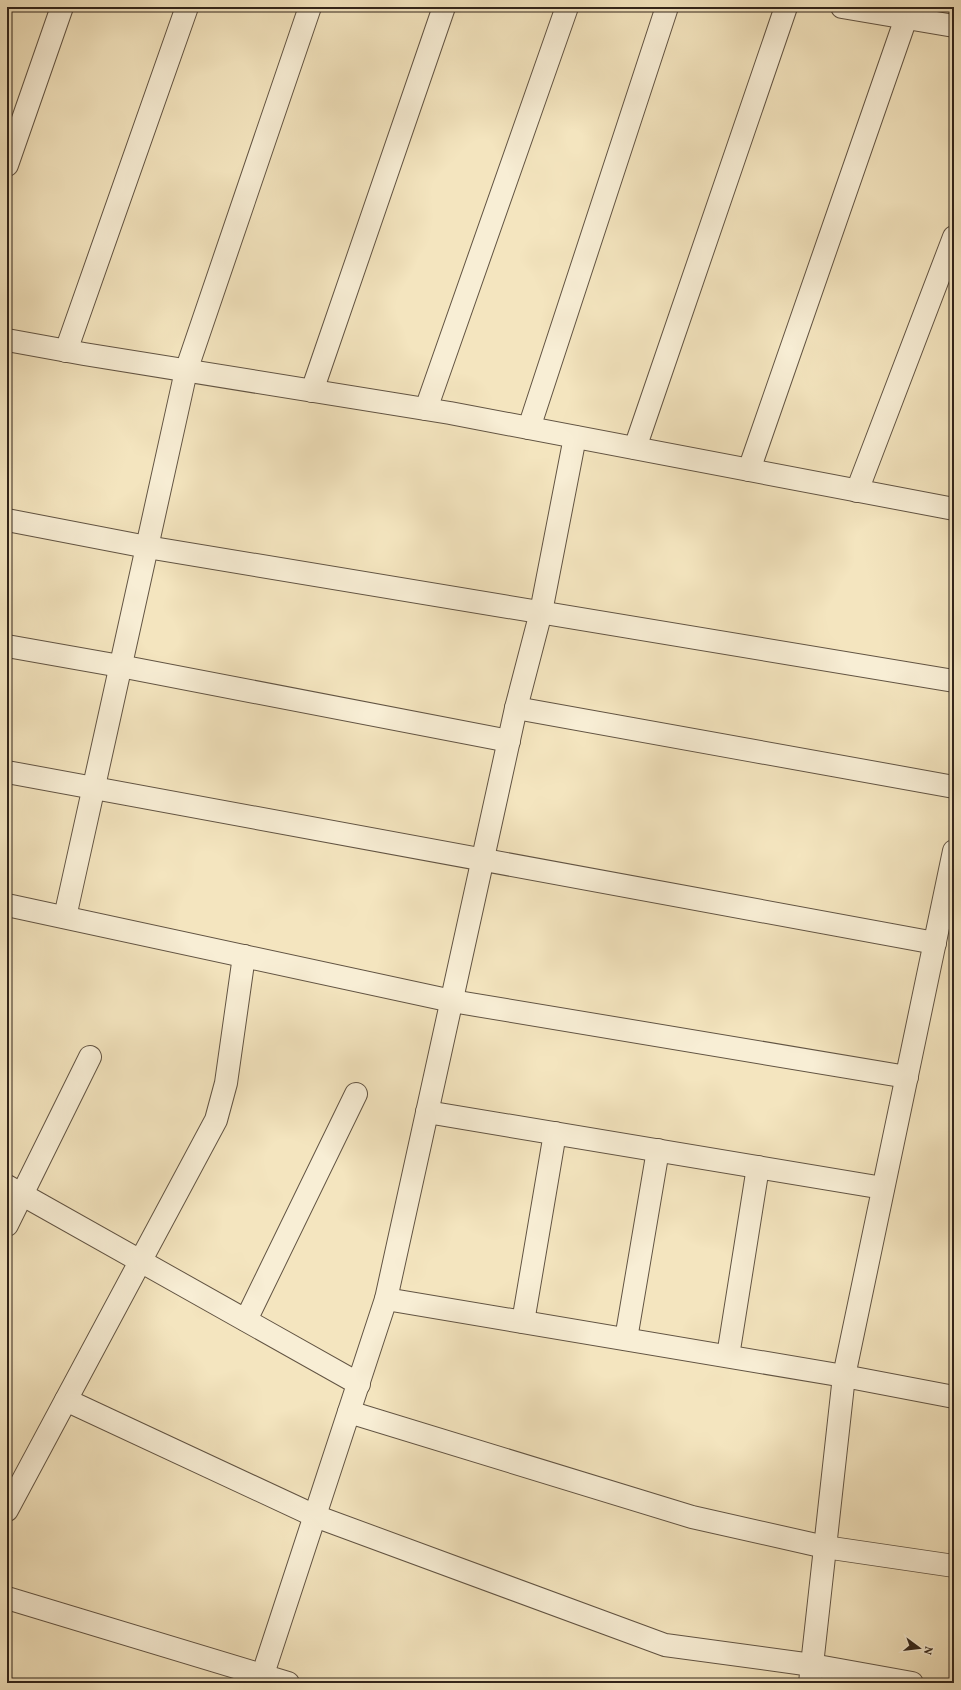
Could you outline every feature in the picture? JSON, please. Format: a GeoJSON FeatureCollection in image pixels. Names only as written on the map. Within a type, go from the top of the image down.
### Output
{"type":"FeatureCollection","features":[{"type":"Feature","properties":{"kind":"street"},"geometry":{"type":"LineString","coordinates":[[7,165],[62,7]]}},
{"type":"Feature","properties":{"kind":"street"},"geometry":{"type":"LineString","coordinates":[[66,350],[187,7]]}},
{"type":"Feature","properties":{"kind":"street"},"geometry":{"type":"LineString","coordinates":[[65,917],[186,371],[310,7]]}},
{"type":"Feature","properties":{"kind":"street"},"geometry":{"type":"LineString","coordinates":[[312,391],[444,7]]}},
{"type":"Feature","properties":{"kind":"street"},"geometry":{"type":"LineString","coordinates":[[426,409],[567,7]]}},
{"type":"Feature","properties":{"kind":"street"},"geometry":{"type":"LineString","coordinates":[[529,428],[667,7]]}},
{"type":"Feature","properties":{"kind":"street"},"geometry":{"type":"LineString","coordinates":[[635,448],[786,7]]}},
{"type":"Feature","properties":{"kind":"street"},"geometry":{"type":"LineString","coordinates":[[842,7],[954,26]]}},
{"type":"Feature","properties":{"kind":"street"},"geometry":{"type":"LineString","coordinates":[[749,470],[906,18]]}},
{"type":"Feature","properties":{"kind":"street"},"geometry":{"type":"LineString","coordinates":[[857,491],[954,237]]}},
{"type":"Feature","properties":{"kind":"street"},"geometry":{"type":"LineString","coordinates":[[7,340],[186,371],[426,409],[954,509]]}},
{"type":"Feature","properties":{"kind":"street"},"geometry":{"type":"LineString","coordinates":[[262,1679],[386,1299],[516,708],[541,612],[575,437]]}},
{"type":"Feature","properties":{"kind":"street"},"geometry":{"type":"LineString","coordinates":[[7,520],[147,547],[954,681]]}},
{"type":"Feature","properties":{"kind":"street"},"geometry":{"type":"LineString","coordinates":[[7,646],[120,666],[509,741]]}},
{"type":"Feature","properties":{"kind":"street"},"geometry":{"type":"LineString","coordinates":[[516,708],[954,788]]}},
{"type":"Feature","properties":{"kind":"street"},"geometry":{"type":"LineString","coordinates":[[7,772],[935,943]]}},
{"type":"Feature","properties":{"kind":"street"},"geometry":{"type":"LineString","coordinates":[[811,1674],[844,1376],[954,851]]}},
{"type":"Feature","properties":{"kind":"street"},"geometry":{"type":"LineString","coordinates":[[9,910],[65,917],[452,1001],[907,1077]]}},
{"type":"Feature","properties":{"kind":"street"},"geometry":{"type":"LineString","coordinates":[[7,1510],[216,1120],[226,1083],[244,956]]}},
{"type":"Feature","properties":{"kind":"street"},"geometry":{"type":"LineString","coordinates":[[7,1225],[15,1190],[90,1056]]}},
{"type":"Feature","properties":{"kind":"street"},"geometry":{"type":"LineString","coordinates":[[246,1320],[356,1094]]}},
{"type":"Feature","properties":{"kind":"street"},"geometry":{"type":"LineString","coordinates":[[427,1112],[884,1188]]}},
{"type":"Feature","properties":{"kind":"street"},"geometry":{"type":"LineString","coordinates":[[523,1322],[555,1133]]}},
{"type":"Feature","properties":{"kind":"street"},"geometry":{"type":"LineString","coordinates":[[626,1339],[658,1150]]}},
{"type":"Feature","properties":{"kind":"street"},"geometry":{"type":"LineString","coordinates":[[728,1356],[758,1167]]}},
{"type":"Feature","properties":{"kind":"street"},"geometry":{"type":"LineString","coordinates":[[15,1190],[359,1384]]}},
{"type":"Feature","properties":{"kind":"street"},"geometry":{"type":"LineString","coordinates":[[386,1299],[844,1376],[954,1397]]}},
{"type":"Feature","properties":{"kind":"street"},"geometry":{"type":"LineString","coordinates":[[66,1400],[315,1516],[665,1644],[811,1674],[912,1683]]}},
{"type":"Feature","properties":{"kind":"street"},"geometry":{"type":"LineString","coordinates":[[349,1412],[692,1517],[825,1547],[954,1566]]}},
{"type":"Feature","properties":{"kind":"street"},"geometry":{"type":"LineString","coordinates":[[7,1598],[262,1679],[288,1683]]}}]}
